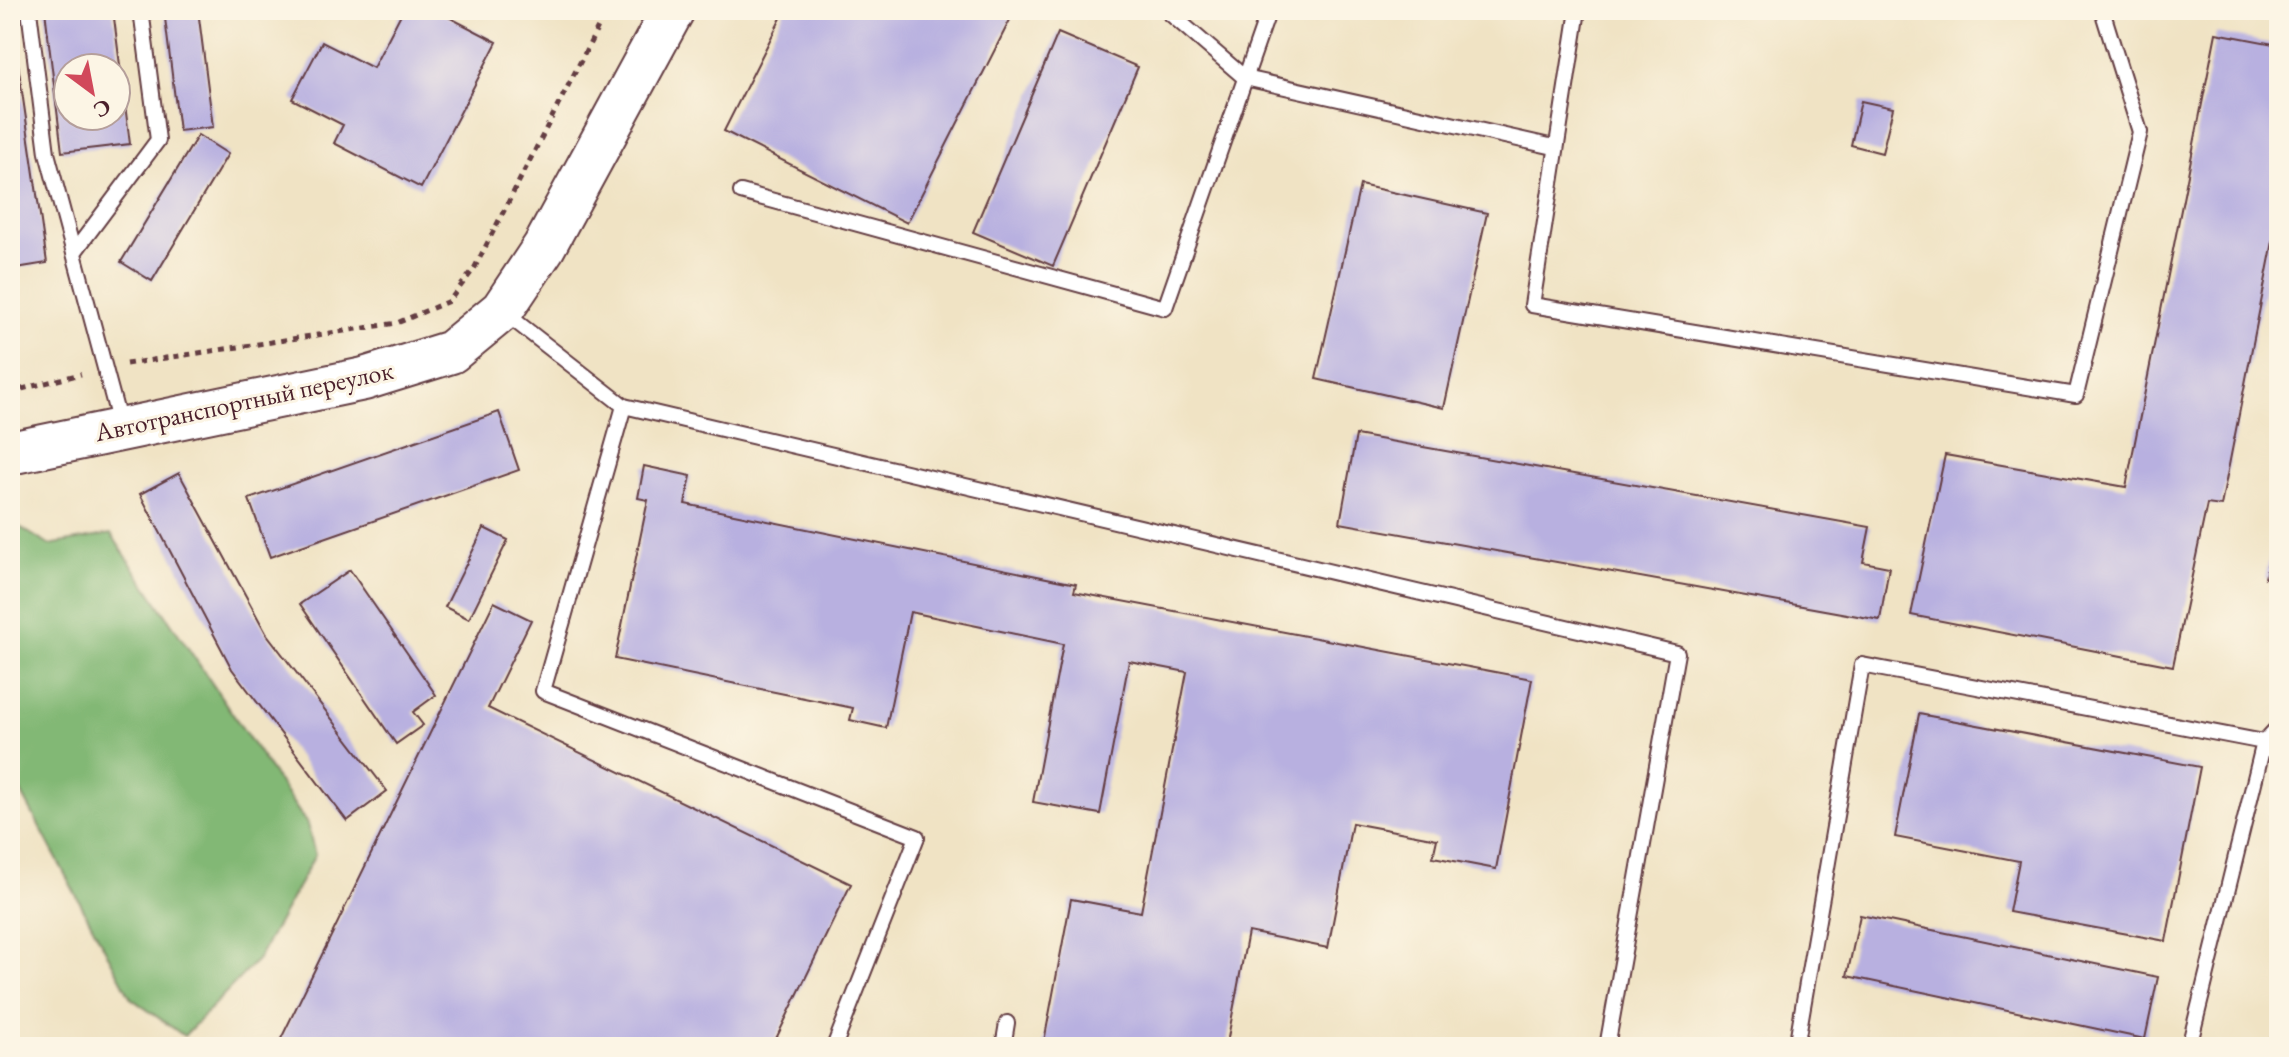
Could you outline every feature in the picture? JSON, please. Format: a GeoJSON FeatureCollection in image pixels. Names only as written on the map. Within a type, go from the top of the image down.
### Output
{"type":"FeatureCollection","features":[{"type":"Feature","properties":{"kind":"main road","name":"Автотранспортный переулок"},"geometry":{"type":"LineString","coordinates":[[10,453],[364,379],[451,352],[502,310],[544,247],[673,10]]}},
{"type":"Feature","properties":{"kind":"lane"},"geometry":{"type":"LineString","coordinates":[[29,10],[47,153],[121,428]]}},
{"type":"Feature","properties":{"kind":"lane"},"geometry":{"type":"LineString","coordinates":[[75,251],[158,140],[141,10]]}},
{"type":"Feature","properties":{"kind":"lane"},"geometry":{"type":"LineString","coordinates":[[1166,10],[1245,78],[1554,147]]}},
{"type":"Feature","properties":{"kind":"lane"},"geometry":{"type":"LineString","coordinates":[[741,192],[1165,308],[1269,10]]}},
{"type":"Feature","properties":{"kind":"lane"},"geometry":{"type":"LineString","coordinates":[[1578,10],[1554,147],[1532,305],[2076,395],[2140,132],[2102,10]]}},
{"type":"Feature","properties":{"kind":"lane"},"geometry":{"type":"LineString","coordinates":[[502,310],[624,406],[1677,653],[1607,1047]]}},
{"type":"Feature","properties":{"kind":"lane"},"geometry":{"type":"LineString","coordinates":[[624,406],[543,691],[917,837],[834,1047]]}},
{"type":"Feature","properties":{"kind":"lane"},"geometry":{"type":"LineString","coordinates":[[1796,1047],[1862,665],[2264,742]]}},
{"type":"Feature","properties":{"kind":"lane"},"geometry":{"type":"LineString","coordinates":[[2189,1047],[2264,742],[2279,726]]}},
{"type":"Feature","properties":{"kind":"lane"},"geometry":{"type":"LineString","coordinates":[[1003,1047],[1007,1023]]}},
{"type":"Feature","properties":{"kind":"lane"},"geometry":{"type":"LineString","coordinates":[[2276,1047],[2279,1038]]}},
{"type":"Feature","properties":{"kind":"path"},"geometry":{"type":"LineString","coordinates":[[10,392],[105,368],[397,323],[449,301],[474,269],[607,10]]}},
{"type":"Feature","properties":{"kind":"green space"},"geometry":{"type":"Polygon","coordinates":[[[10,521],[49,545],[111,534],[307,824],[315,855],[258,959],[184,1036],[131,998],[10,771],[10,521]]]}},
{"type":"Feature","properties":{"kind":"building"},"geometry":{"type":"Polygon","coordinates":[[[45,10],[113,10],[118,52],[52,52],[52,68],[45,10]]]}},
{"type":"Feature","properties":{"kind":"building"},"geometry":{"type":"Polygon","coordinates":[[[164,10],[198,10],[213,127],[179,131],[164,10]]]}},
{"type":"Feature","properties":{"kind":"building"},"geometry":{"type":"Polygon","coordinates":[[[403,10],[435,10],[497,42],[421,188],[334,143],[343,125],[292,99],[322,42],[373,68],[403,10]]]}},
{"type":"Feature","properties":{"kind":"building"},"geometry":{"type":"Polygon","coordinates":[[[785,10],[1015,10],[907,223],[724,131],[785,10]]]}},
{"type":"Feature","properties":{"kind":"building"},"geometry":{"type":"Polygon","coordinates":[[[10,24],[47,263],[10,269],[10,24]]]}},
{"type":"Feature","properties":{"kind":"building"},"geometry":{"type":"Polygon","coordinates":[[[1058,33],[1138,67],[1053,266],[973,232],[1058,33]]]}},
{"type":"Feature","properties":{"kind":"building"},"geometry":{"type":"Polygon","coordinates":[[[2216,33],[2279,45],[2279,211],[2221,506],[2207,504],[2173,666],[1911,615],[1945,455],[2126,487],[2216,33]]]}},
{"type":"Feature","properties":{"kind":"building"},"geometry":{"type":"Polygon","coordinates":[[[1861,101],[1893,108],[1882,153],[1851,145],[1861,101]]]}},
{"type":"Feature","properties":{"kind":"building"},"geometry":{"type":"Polygon","coordinates":[[[60,132],[128,132],[130,144],[62,152],[60,132]]]}},
{"type":"Feature","properties":{"kind":"building"},"geometry":{"type":"Polygon","coordinates":[[[198,135],[228,154],[152,281],[121,262],[198,135]]]}},
{"type":"Feature","properties":{"kind":"building"},"geometry":{"type":"Polygon","coordinates":[[[1360,185],[1487,213],[1444,408],[1316,379],[1360,185]]]}},
{"type":"Feature","properties":{"kind":"building"},"geometry":{"type":"Polygon","coordinates":[[[499,412],[519,470],[270,557],[249,499],[499,412]]]}},
{"type":"Feature","properties":{"kind":"building"},"geometry":{"type":"Polygon","coordinates":[[[1356,435],[1870,527],[1863,562],[1889,567],[1880,620],[1340,523],[1356,435]]]}},
{"type":"Feature","properties":{"kind":"building"},"geometry":{"type":"Polygon","coordinates":[[[644,466],[691,476],[685,504],[1076,584],[1074,592],[1532,679],[1496,869],[1433,857],[1437,839],[1352,823],[1328,948],[1248,932],[1227,1043],[1238,1047],[1043,1047],[1071,899],[1141,912],[1187,672],[1129,661],[1100,814],[1033,802],[1063,644],[910,612],[886,728],[850,720],[853,708],[615,659],[648,500],[638,498],[644,466]]]}},
{"type":"Feature","properties":{"kind":"building"},"geometry":{"type":"Polygon","coordinates":[[[179,473],[266,633],[387,791],[347,821],[232,669],[140,494],[179,473]]]}},
{"type":"Feature","properties":{"kind":"building"},"geometry":{"type":"Polygon","coordinates":[[[2279,515],[2279,581],[2265,578],[2279,515]]]}},
{"type":"Feature","properties":{"kind":"building"},"geometry":{"type":"Polygon","coordinates":[[[484,528],[508,540],[469,619],[445,607],[484,528]]]}},
{"type":"Feature","properties":{"kind":"building"},"geometry":{"type":"Polygon","coordinates":[[[350,570],[436,695],[413,712],[423,725],[396,744],[300,604],[350,570]]]}},
{"type":"Feature","properties":{"kind":"building"},"geometry":{"type":"Polygon","coordinates":[[[494,602],[531,620],[488,708],[851,884],[772,1047],[277,1047],[494,602]]]}},
{"type":"Feature","properties":{"kind":"building"},"geometry":{"type":"Polygon","coordinates":[[[1919,714],[2200,767],[2166,941],[2009,912],[2019,861],[1895,837],[1919,714]]]}},
{"type":"Feature","properties":{"kind":"building"},"geometry":{"type":"Polygon","coordinates":[[[1860,915],[2158,977],[2145,1039],[1847,976],[1860,915]]]}}]}
